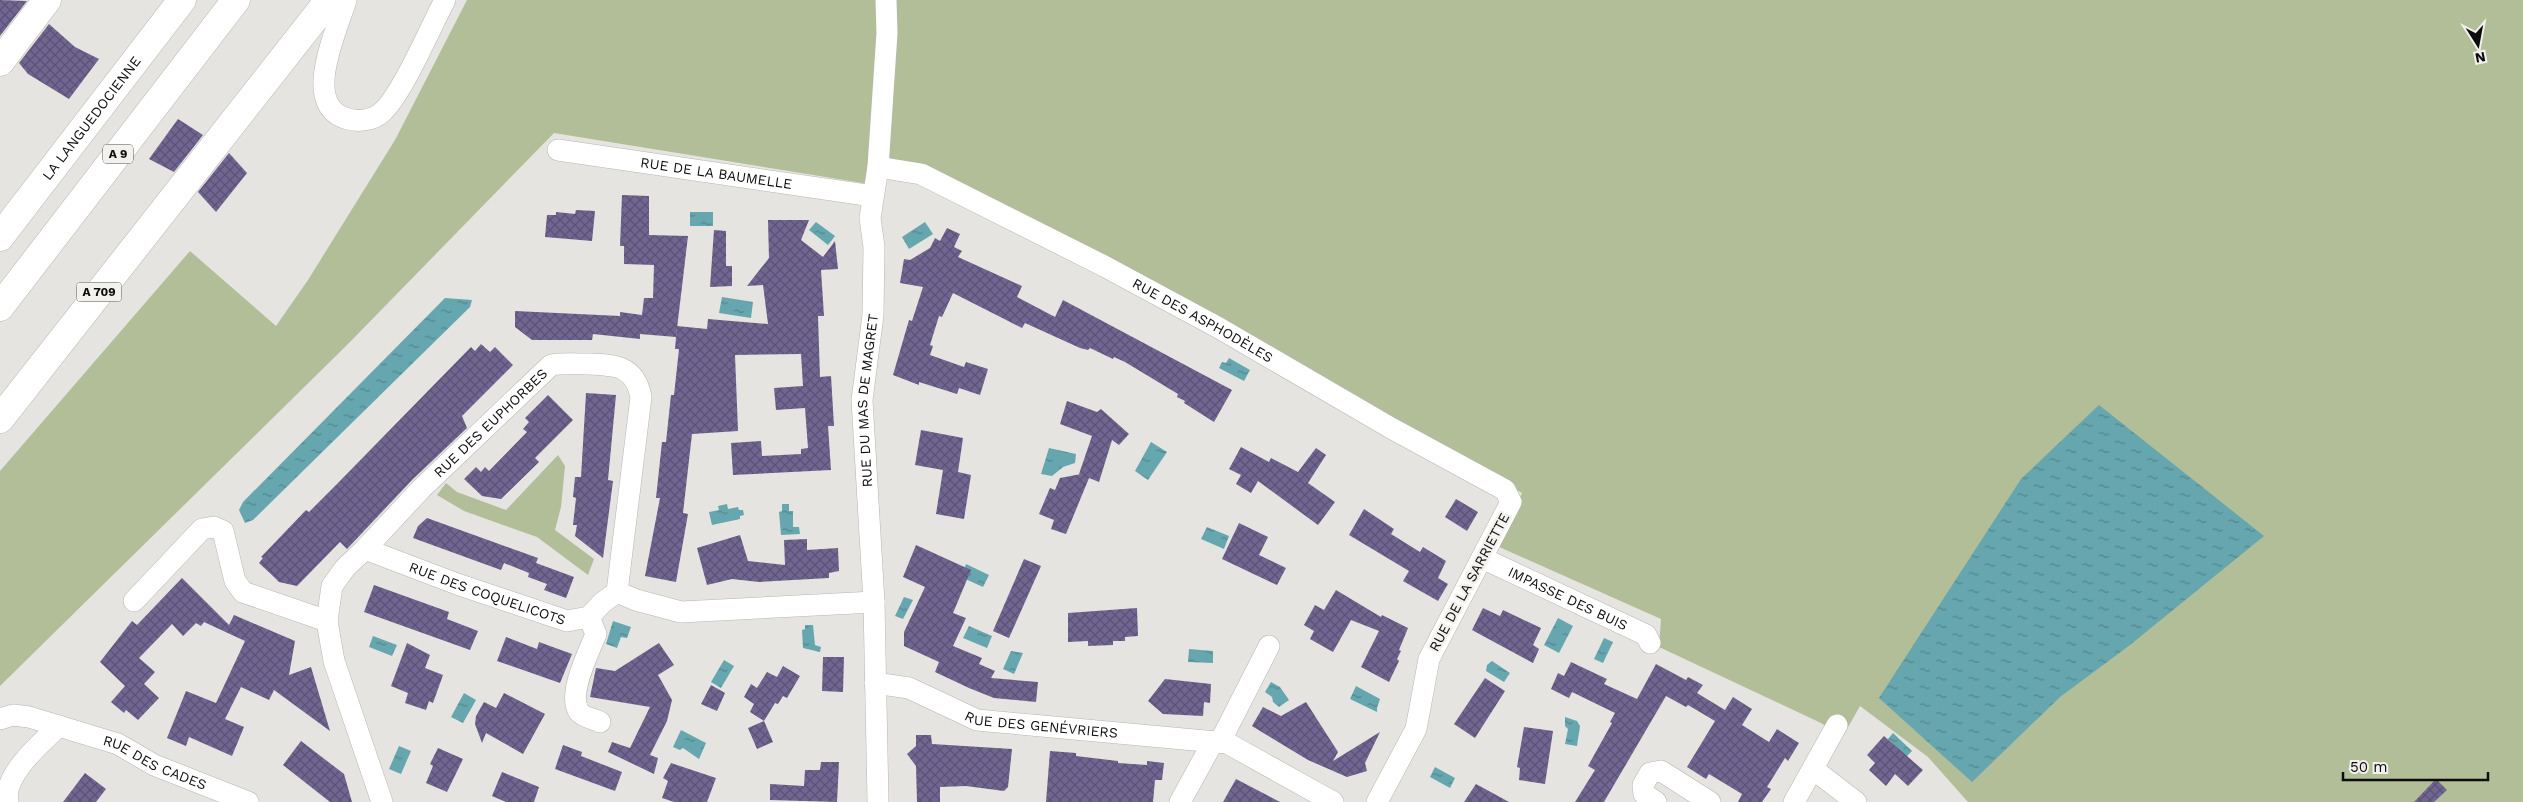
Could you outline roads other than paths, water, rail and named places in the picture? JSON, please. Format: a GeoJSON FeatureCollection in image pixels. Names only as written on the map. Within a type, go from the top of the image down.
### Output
{"type":"FeatureCollection","features":[{"type":"Feature","properties":{"kind":"highway"},"geometry":{"type":"LineString","coordinates":[[0,62],[47,0]]}},
{"type":"Feature","properties":{"kind":"highway","name":"LA LANGUEDOCIENNE"},"geometry":{"type":"LineString","coordinates":[[0,237],[182,0]]}},
{"type":"Feature","properties":{"kind":"highway","name":"A 9"},"geometry":{"type":"LineString","coordinates":[[0,308],[236,0]]}},
{"type":"Feature","properties":{"kind":"highway","name":"A 709"},"geometry":{"type":"LineString","coordinates":[[0,419],[329,0]]}},
{"type":"Feature","properties":{"kind":"street"},"geometry":{"type":"LineString","coordinates":[[346,0],[322,82],[323,93],[330,107],[336,113],[343,118],[360,121],[380,115],[393,100],[445,0]]}},
{"type":"Feature","properties":{"kind":"street","name":"RUE DU MAS DE MAGRET"},"geometry":{"type":"LineString","coordinates":[[878,802],[874,602],[862,400],[873,315],[874,247],[870,218],[878,167],[887,33],[886,0]]}},
{"type":"Feature","properties":{"kind":"street","name":"RUE DE LA BAUMELLE"},"geometry":{"type":"LineString","coordinates":[[558,150],[873,196]]}},
{"type":"Feature","properties":{"kind":"street","name":"RUE DES ASPHODÈLES"},"geometry":{"type":"LineString","coordinates":[[878,167],[921,174],[1104,266],[1219,328],[1390,428],[1505,490],[1511,502]]}},
{"type":"Feature","properties":{"kind":"street","name":"RUE DES EUPHORBES"},"geometry":{"type":"LineString","coordinates":[[365,549],[421,489],[551,365],[563,363],[615,365],[633,378],[639,386],[641,397],[617,592]]}},
{"type":"Feature","properties":{"kind":"street","name":"RUE DE LA SARRIETTE"},"geometry":{"type":"LineString","coordinates":[[1377,802],[1416,729],[1429,659],[1511,502]]}},
{"type":"Feature","properties":{"kind":"street"},"geometry":{"type":"LineString","coordinates":[[134,601],[202,529],[214,527],[223,531],[234,581],[243,592],[327,621]]}},
{"type":"Feature","properties":{"kind":"street"},"geometry":{"type":"LineString","coordinates":[[365,549],[345,568],[332,586],[327,621],[334,660],[382,802]]}},
{"type":"Feature","properties":{"kind":"street","name":"RUE DES COQUELICOTS"},"geometry":{"type":"LineString","coordinates":[[365,549],[567,621],[580,620],[589,616]]}},
{"type":"Feature","properties":{"kind":"street","name":"IMPASSE DES BUIS"},"geometry":{"type":"LineString","coordinates":[[1482,558],[1646,635],[1650,643]]}},
{"type":"Feature","properties":{"kind":"street"},"geometry":{"type":"LineString","coordinates":[[600,722],[581,714],[578,710],[576,686],[596,634],[589,616],[617,592],[636,600],[681,612],[874,602]]}},
{"type":"Feature","properties":{"kind":"street"},"geometry":{"type":"LineString","coordinates":[[1180,802],[1217,742],[1269,646]]}},
{"type":"Feature","properties":{"kind":"street","name":"RUE DES GENÉVRIERS"},"geometry":{"type":"LineString","coordinates":[[875,683],[909,688],[977,720],[1228,743],[1333,802]]}},
{"type":"Feature","properties":{"kind":"street","name":"RUE DES CADES"},"geometry":{"type":"LineString","coordinates":[[0,720],[12,715],[59,726],[118,744],[154,765],[248,802]]}},
{"type":"Feature","properties":{"kind":"street"},"geometry":{"type":"LineString","coordinates":[[1794,802],[1837,725]]}},
{"type":"Feature","properties":{"kind":"street"},"geometry":{"type":"LineString","coordinates":[[8,802],[8,785],[21,765],[59,726]]}},
{"type":"Feature","properties":{"kind":"street"},"geometry":{"type":"LineString","coordinates":[[1813,770],[1856,802]]}},
{"type":"Feature","properties":{"kind":"street"},"geometry":{"type":"LineString","coordinates":[[1656,802],[1644,794],[1643,785],[1650,773],[1661,771],[1710,802]]}},
{"type":"Feature","properties":{"kind":"water"},"geometry":{"type":"Polygon","coordinates":[[[690,212],[713,212],[713,226],[690,226],[690,212]]]}},
{"type":"Feature","properties":{"kind":"water"},"geometry":{"type":"Polygon","coordinates":[[[816,222],[835,236],[828,245],[809,230],[816,222]]]}},
{"type":"Feature","properties":{"kind":"water"},"geometry":{"type":"Polygon","coordinates":[[[925,222],[933,234],[909,249],[902,237],[925,222]]]}},
{"type":"Feature","properties":{"kind":"water"},"geometry":{"type":"Polygon","coordinates":[[[722,297],[753,302],[751,318],[719,313],[722,297]]]}},
{"type":"Feature","properties":{"kind":"water"},"geometry":{"type":"Polygon","coordinates":[[[445,298],[472,300],[470,307],[253,520],[245,523],[239,510],[243,502],[445,298]]]}},
{"type":"Feature","properties":{"kind":"water"},"geometry":{"type":"Polygon","coordinates":[[[1229,358],[1250,370],[1244,381],[1219,368],[1222,362],[1226,363],[1229,358]]]}},
{"type":"Feature","properties":{"kind":"water"},"geometry":{"type":"Polygon","coordinates":[[[2099,405],[2264,536],[2130,645],[2060,697],[1972,782],[1879,698],[2021,479],[2099,405]]]}},
{"type":"Feature","properties":{"kind":"water"},"geometry":{"type":"Polygon","coordinates":[[[1151,442],[1167,452],[1148,480],[1135,471],[1151,442]]]}},
{"type":"Feature","properties":{"kind":"water"},"geometry":{"type":"Polygon","coordinates":[[[1049,448],[1076,454],[1075,463],[1063,467],[1052,476],[1041,474],[1049,448]]]}},
{"type":"Feature","properties":{"kind":"water"},"geometry":{"type":"Polygon","coordinates":[[[727,504],[728,509],[738,507],[739,510],[743,510],[744,515],[740,516],[740,519],[712,525],[709,512],[719,510],[718,506],[727,504]]]}},
{"type":"Feature","properties":{"kind":"water"},"geometry":{"type":"Polygon","coordinates":[[[782,504],[789,504],[789,511],[793,511],[793,527],[799,527],[800,534],[781,535],[779,512],[782,511],[782,504]]]}},
{"type":"Feature","properties":{"kind":"water"},"geometry":{"type":"Polygon","coordinates":[[[1207,527],[1229,536],[1224,549],[1201,539],[1207,527]]]}},
{"type":"Feature","properties":{"kind":"water"},"geometry":{"type":"Polygon","coordinates":[[[966,564],[989,575],[983,587],[961,577],[966,564]]]}},
{"type":"Feature","properties":{"kind":"water"},"geometry":{"type":"Polygon","coordinates":[[[904,597],[913,600],[903,619],[895,616],[904,597]]]}},
{"type":"Feature","properties":{"kind":"water"},"geometry":{"type":"Polygon","coordinates":[[[1558,618],[1573,626],[1559,653],[1544,645],[1558,618]]]}},
{"type":"Feature","properties":{"kind":"water"},"geometry":{"type":"Polygon","coordinates":[[[613,621],[631,627],[627,638],[621,637],[617,648],[606,644],[613,621]]]}},
{"type":"Feature","properties":{"kind":"water"},"geometry":{"type":"Polygon","coordinates":[[[805,625],[813,625],[815,645],[821,647],[820,652],[803,648],[802,630],[805,629],[805,625]]]}},
{"type":"Feature","properties":{"kind":"water"},"geometry":{"type":"Polygon","coordinates":[[[969,626],[992,636],[987,648],[963,638],[969,626]]]}},
{"type":"Feature","properties":{"kind":"water"},"geometry":{"type":"Polygon","coordinates":[[[373,636],[397,645],[392,656],[369,647],[373,636]]]}},
{"type":"Feature","properties":{"kind":"water"},"geometry":{"type":"Polygon","coordinates":[[[1604,638],[1613,642],[1603,663],[1594,659],[1604,638]]]}},
{"type":"Feature","properties":{"kind":"water"},"geometry":{"type":"Polygon","coordinates":[[[1189,649],[1213,651],[1213,663],[1188,662],[1189,649]]]}},
{"type":"Feature","properties":{"kind":"water"},"geometry":{"type":"Polygon","coordinates":[[[1011,651],[1023,653],[1014,674],[1003,669],[1011,651]]]}},
{"type":"Feature","properties":{"kind":"water"},"geometry":{"type":"Polygon","coordinates":[[[724,660],[734,666],[721,688],[711,682],[724,660]]]}},
{"type":"Feature","properties":{"kind":"water"},"geometry":{"type":"Polygon","coordinates":[[[1492,661],[1510,673],[1504,682],[1486,671],[1487,665],[1492,661]]]}},
{"type":"Feature","properties":{"kind":"water"},"geometry":{"type":"Polygon","coordinates":[[[1271,682],[1280,687],[1289,700],[1279,707],[1273,702],[1272,697],[1265,692],[1271,682]]]}},
{"type":"Feature","properties":{"kind":"water"},"geometry":{"type":"Polygon","coordinates":[[[1356,686],[1380,699],[1377,712],[1350,699],[1356,686]]]}},
{"type":"Feature","properties":{"kind":"water"},"geometry":{"type":"Polygon","coordinates":[[[464,693],[476,700],[463,723],[451,717],[464,693]]]}},
{"type":"Feature","properties":{"kind":"water"},"geometry":{"type":"Polygon","coordinates":[[[1565,717],[1577,721],[1580,726],[1577,746],[1565,744],[1568,729],[1565,726],[1565,717]]]}},
{"type":"Feature","properties":{"kind":"water"},"geometry":{"type":"Polygon","coordinates":[[[681,730],[706,743],[699,759],[683,748],[680,750],[673,747],[681,730]]]}},
{"type":"Feature","properties":{"kind":"water"},"geometry":{"type":"Polygon","coordinates":[[[1893,733],[1912,751],[1905,758],[1888,739],[1893,733]]]}},
{"type":"Feature","properties":{"kind":"water"},"geometry":{"type":"Polygon","coordinates":[[[399,746],[411,751],[401,774],[389,769],[399,746]]]}},
{"type":"Feature","properties":{"kind":"water"},"geometry":{"type":"Polygon","coordinates":[[[1435,767],[1455,778],[1450,788],[1430,777],[1435,767]]]}}]}
